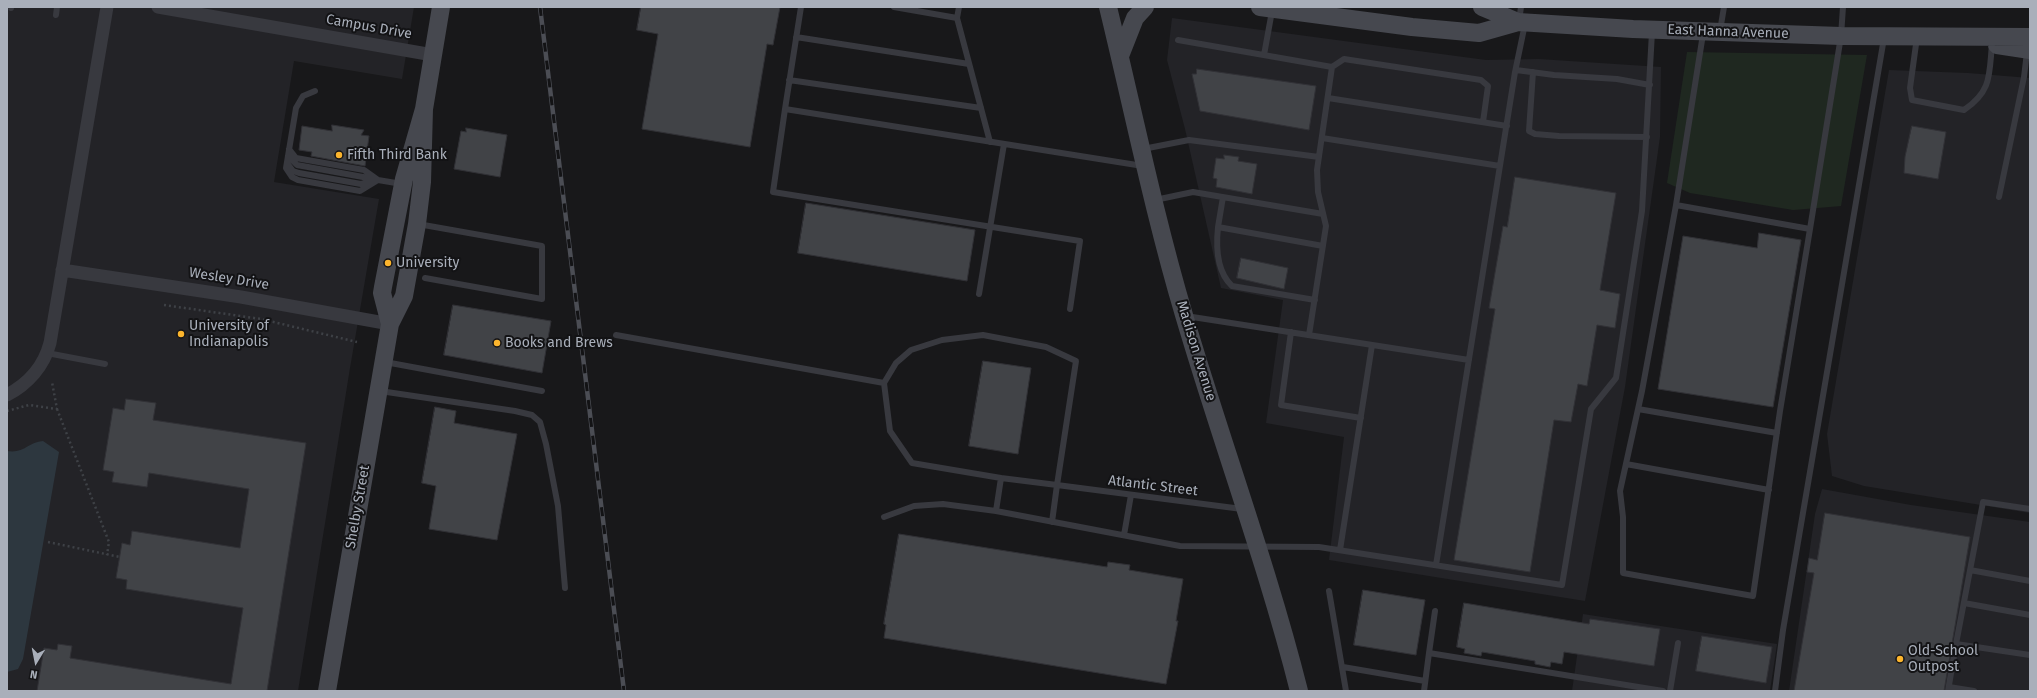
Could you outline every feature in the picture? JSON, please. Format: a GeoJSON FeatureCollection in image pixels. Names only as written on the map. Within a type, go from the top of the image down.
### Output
{"type":"FeatureCollection","features":[{"type":"Feature","properties":{"kind":"main road","name":"Shelby Street"},"geometry":{"type":"LineString","coordinates":[[390,324],[382,293],[403,184],[424,109],[441,7]]}},
{"type":"Feature","properties":{"kind":"main road","name":"Madison Avenue"},"geometry":{"type":"LineString","coordinates":[[1108,7],[1143,158],[1184,315],[1246,510],[1299,691]]}},
{"type":"Feature","properties":{"kind":"main road"},"geometry":{"type":"LineString","coordinates":[[1120,56],[1135,18],[1144,7]]}},
{"type":"Feature","properties":{"kind":"main road","name":"East Hanna Avenue"},"geometry":{"type":"LineString","coordinates":[[1482,7],[1521,17],[1652,30],[1884,37],[1937,35],[1992,40],[2029,46]]}},
{"type":"Feature","properties":{"kind":"main road","name":"East Hanna Avenue"},"geometry":{"type":"LineString","coordinates":[[1268,8],[1412,27],[1479,33],[1521,17]]}},
{"type":"Feature","properties":{"kind":"main road","name":"Shelby Street"},"geometry":{"type":"LineString","coordinates":[[327,691],[390,324],[404,296],[417,224],[422,182],[424,109]]}},
{"type":"Feature","properties":{"kind":"street"},"geometry":{"type":"LineString","coordinates":[[7,395],[32,376],[47,353],[107,7]]}},
{"type":"Feature","properties":{"kind":"street","name":"Campus Drive"},"geometry":{"type":"LineString","coordinates":[[158,7],[433,55]]}},
{"type":"Feature","properties":{"kind":"street","name":"Wesley Drive"},"geometry":{"type":"LineString","coordinates":[[62,270],[241,297],[390,324]]}},
{"type":"Feature","properties":{"kind":"lane"},"geometry":{"type":"LineString","coordinates":[[56,15],[57,7]]}},
{"type":"Feature","properties":{"kind":"lane"},"geometry":{"type":"LineString","coordinates":[[801,7],[773,192],[1080,241],[1070,309]]}},
{"type":"Feature","properties":{"kind":"lane"},"geometry":{"type":"LineString","coordinates":[[894,7],[957,18]]}},
{"type":"Feature","properties":{"kind":"lane"},"geometry":{"type":"LineString","coordinates":[[959,7],[957,18],[990,142]]}},
{"type":"Feature","properties":{"kind":"lane"},"geometry":{"type":"LineString","coordinates":[[1724,7],[1711,32],[1676,205],[1638,409],[1620,491],[1623,517],[1623,573],[1753,596],[1841,36],[1843,7]]}},
{"type":"Feature","properties":{"kind":"lane"},"geometry":{"type":"LineString","coordinates":[[1264,55],[1268,8]]}},
{"type":"Feature","properties":{"kind":"lane"},"geometry":{"type":"LineString","coordinates":[[1436,565],[1516,70],[1521,17]]}},
{"type":"Feature","properties":{"kind":"lane"},"geometry":{"type":"LineString","coordinates":[[884,517],[914,506],[943,504],[996,511],[1180,546],[1319,547],[1562,585],[1591,410],[1616,378],[1642,211],[1652,30]]}},
{"type":"Feature","properties":{"kind":"lane"},"geometry":{"type":"LineString","coordinates":[[1917,36],[1910,88],[1912,100],[1964,110],[1973,104],[1987,87],[1992,40]]}},
{"type":"Feature","properties":{"kind":"lane"},"geometry":{"type":"LineString","coordinates":[[1775,691],[1783,630],[1884,37]]}},
{"type":"Feature","properties":{"kind":"lane"},"geometry":{"type":"LineString","coordinates":[[796,38],[969,64]]}},
{"type":"Feature","properties":{"kind":"lane"},"geometry":{"type":"LineString","coordinates":[[1178,40],[1332,67],[1344,59],[1481,80],[1488,86],[1483,122]]}},
{"type":"Feature","properties":{"kind":"lane"},"geometry":{"type":"LineString","coordinates":[[1999,197],[2029,46]]}},
{"type":"Feature","properties":{"kind":"lane"},"geometry":{"type":"LineString","coordinates":[[1309,335],[1326,226],[1318,192],[1319,157],[1332,67]]}},
{"type":"Feature","properties":{"kind":"lane"},"geometry":{"type":"LineString","coordinates":[[1516,70],[1617,79],[1650,86]]}},
{"type":"Feature","properties":{"kind":"lane"},"geometry":{"type":"LineString","coordinates":[[1534,72],[1529,131],[1535,134],[1559,136],[1647,137]]}},
{"type":"Feature","properties":{"kind":"lane"},"geometry":{"type":"LineString","coordinates":[[789,80],[981,108]]}},
{"type":"Feature","properties":{"kind":"lane"},"geometry":{"type":"LineString","coordinates":[[315,91],[303,96],[296,108],[287,160],[288,172],[298,180],[360,191],[378,180]]}},
{"type":"Feature","properties":{"kind":"lane"},"geometry":{"type":"LineString","coordinates":[[1328,98],[1507,126]]}},
{"type":"Feature","properties":{"kind":"lane"},"geometry":{"type":"LineString","coordinates":[[785,109],[1004,144],[1143,158],[1190,140],[1319,157]]}},
{"type":"Feature","properties":{"kind":"lane"},"geometry":{"type":"LineString","coordinates":[[1322,138],[1500,166]]}},
{"type":"Feature","properties":{"kind":"lane"},"geometry":{"type":"LineString","coordinates":[[980,294],[1004,144]]}},
{"type":"Feature","properties":{"kind":"lane"},"geometry":{"type":"LineString","coordinates":[[289,147],[290,152],[296,158],[364,170],[378,180]]}},
{"type":"Feature","properties":{"kind":"lane"},"geometry":{"type":"LineString","coordinates":[[287,160],[290,160],[297,165],[403,184]]}},
{"type":"Feature","properties":{"kind":"lane"},"geometry":{"type":"LineString","coordinates":[[1154,201],[1193,192],[1323,214]]}},
{"type":"Feature","properties":{"kind":"lane"},"geometry":{"type":"LineString","coordinates":[[1223,197],[1216,242],[1224,278],[1232,286],[1315,300]]}},
{"type":"Feature","properties":{"kind":"lane"},"geometry":{"type":"LineString","coordinates":[[1676,205],[1810,229]]}},
{"type":"Feature","properties":{"kind":"lane"},"geometry":{"type":"LineString","coordinates":[[417,224],[542,246],[542,299],[425,278]]}},
{"type":"Feature","properties":{"kind":"lane"},"geometry":{"type":"LineString","coordinates":[[1218,227],[1323,246]]}},
{"type":"Feature","properties":{"kind":"lane"},"geometry":{"type":"LineString","coordinates":[[1184,315],[1469,360]]}},
{"type":"Feature","properties":{"kind":"lane"},"geometry":{"type":"LineString","coordinates":[[1291,332],[1281,405],[1361,418]]}},
{"type":"Feature","properties":{"kind":"lane"},"geometry":{"type":"LineString","coordinates":[[616,336],[884,383],[896,363],[911,350],[942,340],[982,335],[1046,346],[1076,361],[1052,522]]}},
{"type":"Feature","properties":{"kind":"lane"},"geometry":{"type":"LineString","coordinates":[[1340,550],[1372,345]]}},
{"type":"Feature","properties":{"kind":"lane"},"geometry":{"type":"LineString","coordinates":[[47,353],[105,364]]}},
{"type":"Feature","properties":{"kind":"lane"},"geometry":{"type":"LineString","coordinates":[[383,362],[403,364],[542,391]]}},
{"type":"Feature","properties":{"kind":"lane","name":"Atlantic Street"},"geometry":{"type":"LineString","coordinates":[[884,383],[890,431],[912,462],[1001,478],[1246,510]]}},
{"type":"Feature","properties":{"kind":"lane"},"geometry":{"type":"LineString","coordinates":[[379,391],[515,411],[532,415],[540,422],[546,444],[558,506],[565,588]]}},
{"type":"Feature","properties":{"kind":"lane"},"geometry":{"type":"LineString","coordinates":[[1638,409],[1778,433]]}},
{"type":"Feature","properties":{"kind":"lane"},"geometry":{"type":"LineString","coordinates":[[1626,464],[1769,490]]}},
{"type":"Feature","properties":{"kind":"lane"},"geometry":{"type":"LineString","coordinates":[[996,511],[1001,478]]}},
{"type":"Feature","properties":{"kind":"lane"},"geometry":{"type":"LineString","coordinates":[[1124,535],[1130,495]]}},
{"type":"Feature","properties":{"kind":"lane"},"geometry":{"type":"LineString","coordinates":[[1974,691],[1949,689],[1983,502],[2030,509]]}},
{"type":"Feature","properties":{"kind":"lane"},"geometry":{"type":"LineString","coordinates":[[1970,570],[2030,581]]}},
{"type":"Feature","properties":{"kind":"lane"},"geometry":{"type":"LineString","coordinates":[[1329,591],[1347,691]]}},
{"type":"Feature","properties":{"kind":"lane"},"geometry":{"type":"LineString","coordinates":[[1964,603],[2030,615]]}},
{"type":"Feature","properties":{"kind":"lane"},"geometry":{"type":"LineString","coordinates":[[1424,691],[1435,611]]}},
{"type":"Feature","properties":{"kind":"lane"},"geometry":{"type":"LineString","coordinates":[[1670,691],[1678,643]]}},
{"type":"Feature","properties":{"kind":"lane"},"geometry":{"type":"LineString","coordinates":[[1956,644],[2030,655]]}},
{"type":"Feature","properties":{"kind":"lane"},"geometry":{"type":"LineString","coordinates":[[1429,653],[1635,689],[1664,691]]}},
{"type":"Feature","properties":{"kind":"lane"},"geometry":{"type":"LineString","coordinates":[[1343,667],[1425,682]]}},
{"type":"Feature","properties":{"kind":"path"},"geometry":{"type":"LineString","coordinates":[[164,305],[261,319],[357,342]]}},
{"type":"Feature","properties":{"kind":"path"},"geometry":{"type":"LineString","coordinates":[[52,382],[57,409],[109,542],[107,555]]}},
{"type":"Feature","properties":{"kind":"path"},"geometry":{"type":"LineString","coordinates":[[7,411],[29,405],[57,409]]}},
{"type":"Feature","properties":{"kind":"path"},"geometry":{"type":"LineString","coordinates":[[48,542],[120,557]]}},
{"type":"Feature","properties":{"kind":"shaded area","name":"University of Indianapolis"},"geometry":{"type":"Polygon","coordinates":[[[7,7],[414,7],[402,79],[294,61],[274,182],[379,199],[298,691],[7,691],[7,7]]]}},
{"type":"Feature","properties":{"kind":"shaded area"},"geometry":{"type":"Polygon","coordinates":[[[1172,18],[1486,60],[1539,59],[1661,67],[1660,137],[1625,387],[1585,601],[1329,560],[1344,437],[1266,423],[1283,300],[1221,288],[1185,129],[1167,60],[1172,18]]]}},
{"type":"Feature","properties":{"kind":"shaded area"},"geometry":{"type":"Polygon","coordinates":[[[1687,52],[1867,55],[1841,206],[1793,210],[1690,193],[1667,183],[1687,52]]]}},
{"type":"Feature","properties":{"kind":"shaded area"},"geometry":{"type":"Polygon","coordinates":[[[1889,70],[1968,73],[2030,78],[2030,513],[1864,486],[1832,476],[1827,434],[1889,70]]]}},
{"type":"Feature","properties":{"kind":"shaded area"},"geometry":{"type":"Polygon","coordinates":[[[43,441],[59,452],[23,659],[18,669],[7,672],[7,451],[18,451],[33,443],[43,441]]]}},
{"type":"Feature","properties":{"kind":"shaded area"},"geometry":{"type":"Polygon","coordinates":[[[1822,489],[1911,505],[2030,522],[2030,691],[1789,691],[1815,514],[1822,489]]]}},
{"type":"Feature","properties":{"kind":"shaded area"},"geometry":{"type":"Polygon","coordinates":[[[1583,614],[1777,644],[1770,691],[1572,691],[1583,614]]]}},
{"type":"Feature","properties":{"kind":"building"},"geometry":{"type":"Polygon","coordinates":[[[641,7],[780,7],[773,45],[767,44],[750,147],[642,129],[658,34],[637,30],[641,7]]]}},
{"type":"Feature","properties":{"kind":"building"},"geometry":{"type":"Polygon","coordinates":[[[1197,69],[1316,86],[1309,130],[1200,111],[1192,74],[1196,74],[1197,69]]]}},
{"type":"Feature","properties":{"kind":"building","name":"Fifth Third Bank"},"geometry":{"type":"Polygon","coordinates":[[[332,125],[364,130],[361,135],[369,136],[365,166],[311,156],[312,152],[299,150],[302,126],[332,131],[332,125]]]}},
{"type":"Feature","properties":{"kind":"building"},"geometry":{"type":"Polygon","coordinates":[[[1912,126],[1946,132],[1938,179],[1904,173],[1905,157],[1912,126]]]}},
{"type":"Feature","properties":{"kind":"building"},"geometry":{"type":"Polygon","coordinates":[[[466,128],[507,135],[500,177],[454,169],[461,131],[466,132],[466,128]]]}},
{"type":"Feature","properties":{"kind":"building"},"geometry":{"type":"Polygon","coordinates":[[[1224,155],[1239,157],[1238,161],[1257,164],[1252,194],[1216,187],[1217,179],[1213,178],[1216,158],[1224,159],[1224,155]]]}},
{"type":"Feature","properties":{"kind":"building"},"geometry":{"type":"Polygon","coordinates":[[[1515,177],[1616,193],[1600,290],[1620,294],[1615,328],[1597,325],[1587,386],[1578,384],[1571,422],[1554,420],[1530,572],[1454,560],[1495,309],[1489,308],[1503,226],[1507,227],[1515,177]]]}},
{"type":"Feature","properties":{"kind":"building"},"geometry":{"type":"Polygon","coordinates":[[[806,203],[975,230],[967,281],[798,253],[806,203]]]}},
{"type":"Feature","properties":{"kind":"building"},"geometry":{"type":"Polygon","coordinates":[[[1759,233],[1801,240],[1773,407],[1658,389],[1683,236],[1757,248],[1759,233]]]}},
{"type":"Feature","properties":{"kind":"building"},"geometry":{"type":"Polygon","coordinates":[[[1241,258],[1288,268],[1284,289],[1237,278],[1241,258]]]}},
{"type":"Feature","properties":{"kind":"building","name":"Books and Brews"},"geometry":{"type":"Polygon","coordinates":[[[453,305],[551,321],[542,373],[444,355],[453,305]]]}},
{"type":"Feature","properties":{"kind":"building"},"geometry":{"type":"Polygon","coordinates":[[[983,361],[1031,368],[1018,454],[969,446],[983,361]]]}},
{"type":"Feature","properties":{"kind":"building"},"geometry":{"type":"Polygon","coordinates":[[[126,399],[156,403],[153,420],[306,443],[267,691],[37,691],[44,648],[57,650],[58,644],[72,646],[70,658],[231,684],[243,608],[126,589],[127,580],[116,578],[122,543],[130,545],[132,531],[240,548],[249,489],[149,473],[147,487],[112,482],[114,472],[103,470],[113,408],[124,410],[126,399]]]}},
{"type":"Feature","properties":{"kind":"building"},"geometry":{"type":"Polygon","coordinates":[[[435,407],[456,411],[454,423],[517,434],[497,540],[429,529],[436,486],[422,483],[435,407]]]}},
{"type":"Feature","properties":{"kind":"building"},"geometry":{"type":"Polygon","coordinates":[[[1825,513],[1970,537],[1944,691],[1794,691],[1814,573],[1807,572],[1809,558],[1817,560],[1825,513]]]}},
{"type":"Feature","properties":{"kind":"building"},"geometry":{"type":"Polygon","coordinates":[[[899,534],[1107,567],[1108,562],[1130,565],[1129,570],[1183,579],[1176,621],[1178,621],[1166,684],[884,638],[886,625],[884,624],[899,534]]]}},
{"type":"Feature","properties":{"kind":"building"},"geometry":{"type":"Polygon","coordinates":[[[1363,590],[1425,600],[1416,655],[1354,645],[1363,590]]]}},
{"type":"Feature","properties":{"kind":"building"},"geometry":{"type":"Polygon","coordinates":[[[1464,603],[1589,624],[1590,619],[1660,629],[1654,666],[1564,652],[1562,664],[1551,662],[1550,667],[1535,664],[1535,661],[1482,652],[1481,656],[1464,653],[1465,649],[1457,647],[1464,603]]]}},
{"type":"Feature","properties":{"kind":"building"},"geometry":{"type":"Polygon","coordinates":[[[1702,636],[1772,647],[1766,683],[1696,671],[1702,636]]]}},
{"type":"Feature","properties":{"kind":"railway"},"geometry":{"type":"LineString","coordinates":[[540,7],[624,691]]}},
{"type":"Feature","properties":{"kind":"place","name":"Fifth Third Bank"},"geometry":{"type":"Point","coordinates":[339,155]}},
{"type":"Feature","properties":{"kind":"place","name":"University"},"geometry":{"type":"Point","coordinates":[388,263]}},
{"type":"Feature","properties":{"kind":"place","name":"University of Indianapolis"},"geometry":{"type":"Point","coordinates":[181,334]}},
{"type":"Feature","properties":{"kind":"place","name":"Books and Brews"},"geometry":{"type":"Point","coordinates":[497,343]}},
{"type":"Feature","properties":{"kind":"place","name":"Old-School Outpost"},"geometry":{"type":"Point","coordinates":[1900,659]}}]}
